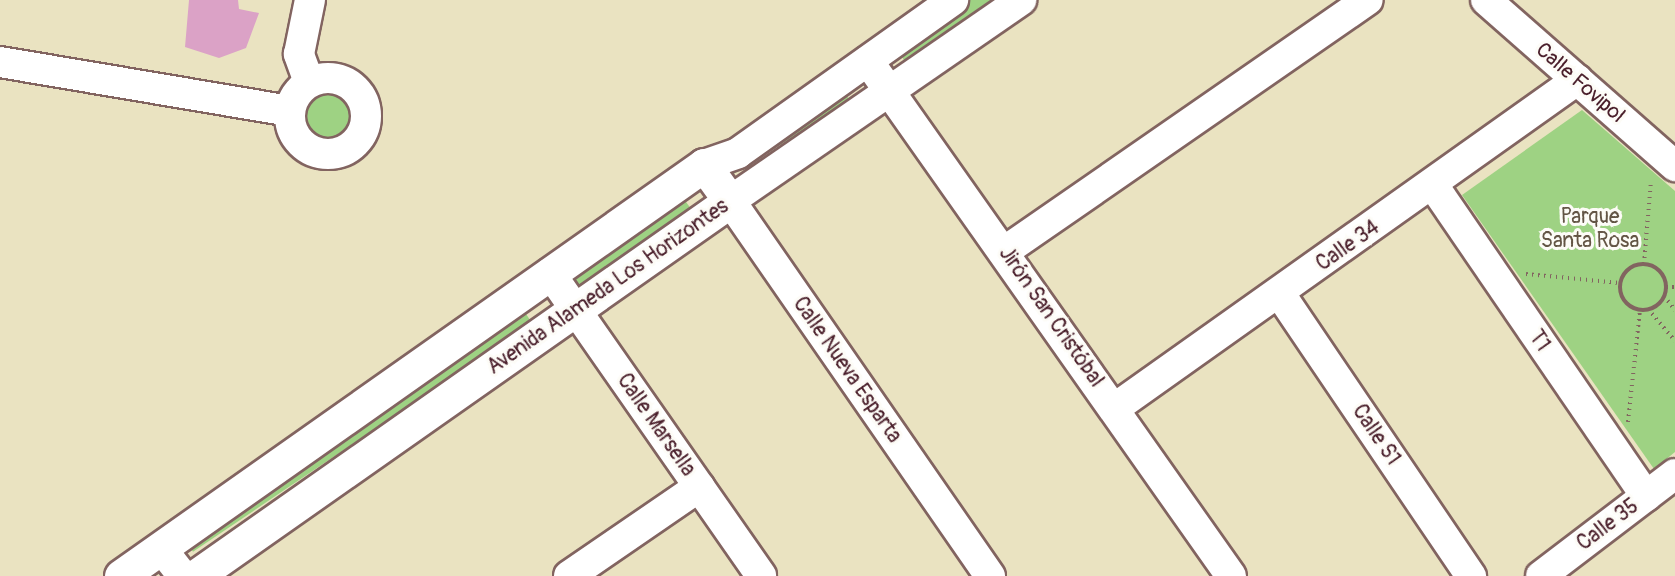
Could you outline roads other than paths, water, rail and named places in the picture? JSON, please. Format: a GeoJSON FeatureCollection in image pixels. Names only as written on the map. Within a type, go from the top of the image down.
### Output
{"type":"FeatureCollection","features":[{"type":"Feature","properties":{"kind":"main road","name":"Calle Nueva Esparta"},"geometry":{"type":"LineString","coordinates":[[704,165],[730,201]]}},
{"type":"Feature","properties":{"kind":"main road","name":"Avenida Alameda Los Horizontes"},"geometry":{"type":"LineString","coordinates":[[127,574],[704,165]]}},
{"type":"Feature","properties":{"kind":"main road","name":"Avenida Alameda Los Horizontes"},"geometry":{"type":"LineString","coordinates":[[196,576],[730,201]]}},
{"type":"Feature","properties":{"kind":"street"},"geometry":{"type":"LineString","coordinates":[[309,82],[299,54],[310,0]]}},
{"type":"Feature","properties":{"kind":"street"},"geometry":{"type":"LineString","coordinates":[[704,165],[738,153],[953,0]]}},
{"type":"Feature","properties":{"kind":"street","name":"Avenida Alameda Los Horizontes"},"geometry":{"type":"LineString","coordinates":[[730,201],[1021,0]]}},
{"type":"Feature","properties":{"kind":"street"},"geometry":{"type":"LineString","coordinates":[[1005,251],[1368,0]]}},
{"type":"Feature","properties":{"kind":"street","name":"Calle Fovipol"},"geometry":{"type":"LineString","coordinates":[[1486,0],[1577,80],[1667,173]]}},
{"type":"Feature","properties":{"kind":"street","name":"Jirón San Cristóbal"},"geometry":{"type":"LineString","coordinates":[[868,61],[1116,408],[1231,576]]}},
{"type":"Feature","properties":{"kind":"street"},"geometry":{"type":"LineString","coordinates":[[0,62],[289,111]]}},
{"type":"Feature","properties":{"kind":"street"},"geometry":{"type":"LineString","coordinates":[[333,77],[356,89],[366,113],[359,138],[337,153],[313,151],[294,135],[289,111],[309,82],[333,77]]}},
{"type":"Feature","properties":{"kind":"street","name":"Calle 34"},"geometry":{"type":"LineString","coordinates":[[1116,408],[1280,294],[1577,80]]}},
{"type":"Feature","properties":{"kind":"street","name":"T1"},"geometry":{"type":"LineString","coordinates":[[1432,185],[1646,496]]}},
{"type":"Feature","properties":{"kind":"street","name":"Calle Nueva Esparta"},"geometry":{"type":"LineString","coordinates":[[730,201],[990,576]]}},
{"type":"Feature","properties":{"kind":"street","name":"Calle Marsella"},"geometry":{"type":"LineString","coordinates":[[550,273],[761,576]]}},
{"type":"Feature","properties":{"kind":"street","name":"Calle S1"},"geometry":{"type":"LineString","coordinates":[[1280,294],[1471,576]]}},
{"type":"Feature","properties":{"kind":"street","name":"Calle 35"},"geometry":{"type":"LineString","coordinates":[[1541,576],[1675,474]]}},
{"type":"Feature","properties":{"kind":"street"},"geometry":{"type":"LineString","coordinates":[[568,576],[699,487]]}},
{"type":"Feature","properties":{"kind":"street"},"geometry":{"type":"LineString","coordinates":[[161,548],[183,576]]}},
{"type":"Feature","properties":{"kind":"park label","name":"Parque Santa Rosa"},"geometry":{"type":"Point","coordinates":[1590,229]}}]}
